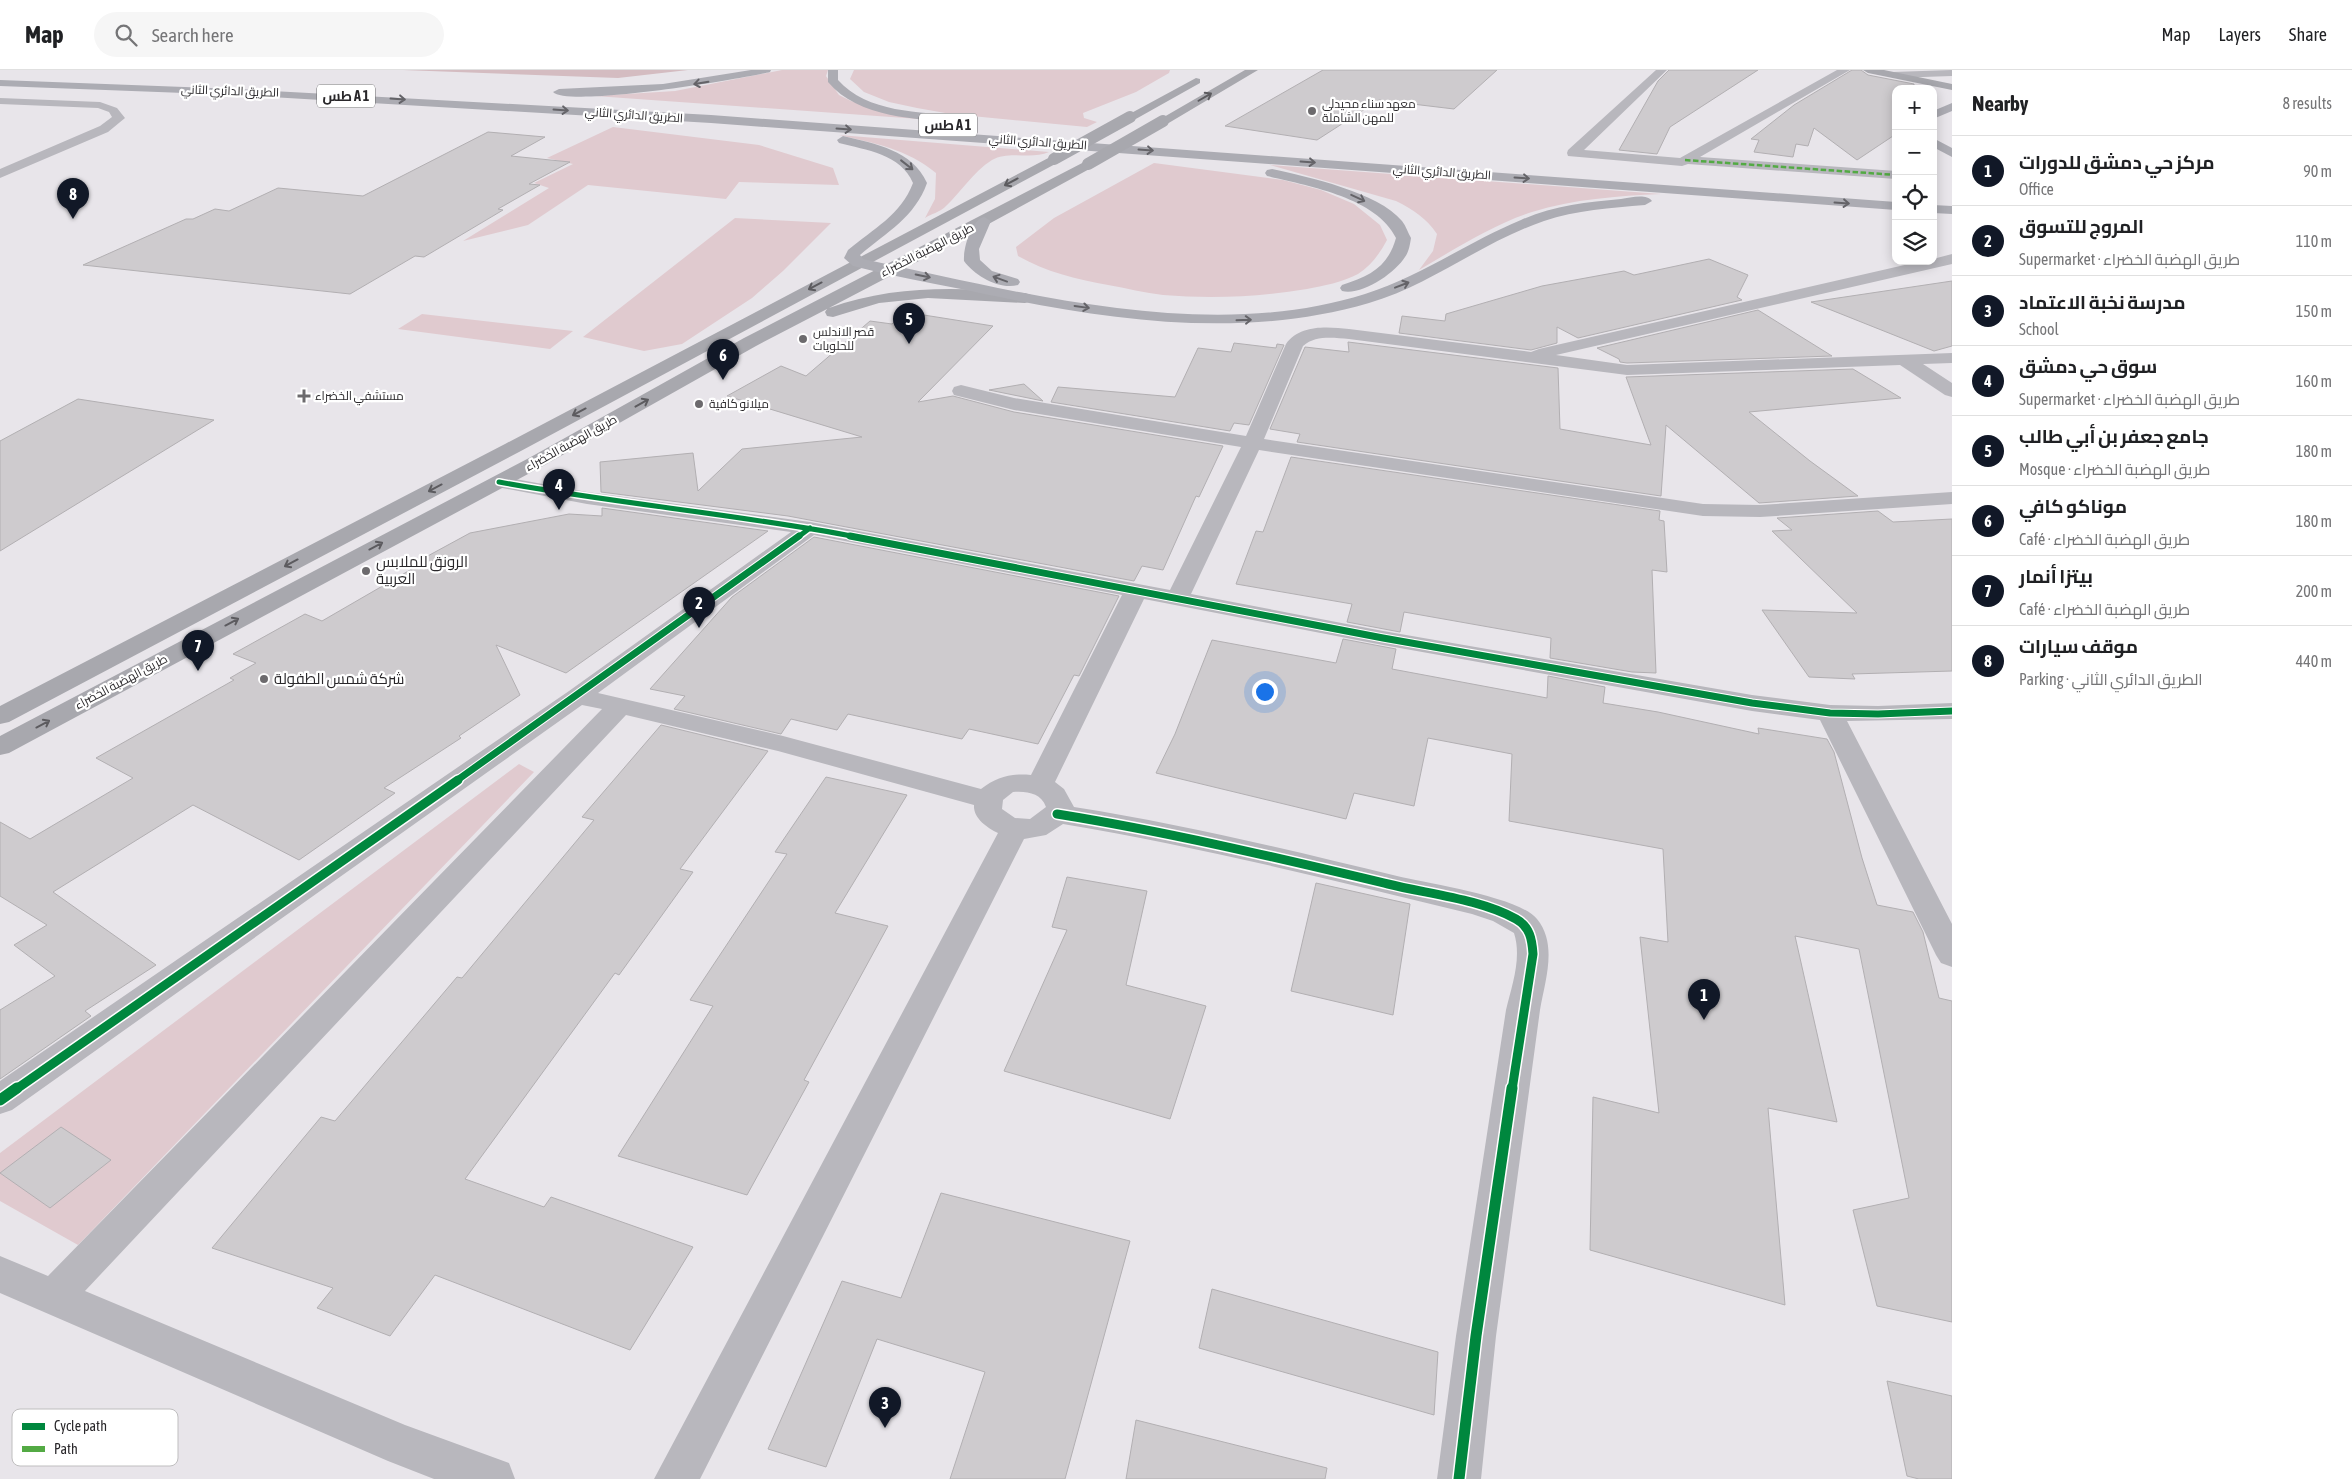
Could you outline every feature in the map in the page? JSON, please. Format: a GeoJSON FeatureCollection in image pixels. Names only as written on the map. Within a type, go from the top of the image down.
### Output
{"type":"FeatureCollection","features":[{"type":"Feature","properties":{"kind":"highway"},"geometry":{"type":"LineString","coordinates":[[550,92],[647,90],[726,79],[766,70]]}},
{"type":"Feature","properties":{"kind":"highway"},"geometry":{"type":"LineString","coordinates":[[833,70],[832,80],[841,91],[860,102],[896,111],[969,121]]}},
{"type":"Feature","properties":{"kind":"highway","name":"الطريق الدائري الثاني"},"geometry":{"type":"LineString","coordinates":[[0,73],[222,81],[427,92],[1050,132],[1740,182]]}},
{"type":"Feature","properties":{"kind":"highway","name":"الطريق الدائري الثاني"},"geometry":{"type":"LineString","coordinates":[[0,82],[318,94],[691,118],[1892,206]]}},
{"type":"Feature","properties":{"kind":"highway"},"geometry":{"type":"LineString","coordinates":[[427,92],[464,92]]}},
{"type":"Feature","properties":{"kind":"highway"},"geometry":{"type":"LineString","coordinates":[[1937,113],[1952,107]]}},
{"type":"Feature","properties":{"kind":"highway"},"geometry":{"type":"LineString","coordinates":[[691,118],[869,146],[895,157],[913,169],[920,183],[916,198],[896,220],[853,253],[852,258],[858,263],[1025,298],[1083,307],[1188,318],[1240,320],[1286,316],[1365,299],[1417,280],[1526,222],[1593,206],[1646,201],[1793,199]]}},
{"type":"Feature","properties":{"kind":"highway"},"geometry":{"type":"LineString","coordinates":[[1032,129],[1050,132]]}},
{"type":"Feature","properties":{"kind":"highway"},"geometry":{"type":"LineString","coordinates":[[1937,144],[1952,153]]}},
{"type":"Feature","properties":{"kind":"highway"},"geometry":{"type":"LineString","coordinates":[[984,221],[971,249],[972,261],[986,274],[1007,282],[1055,291],[1117,300],[1174,305],[1256,306],[1331,293],[1373,278],[1385,270],[1402,250],[1403,240],[1400,229],[1393,221],[1371,205],[1353,196],[1296,178],[1175,152]]}},
{"type":"Feature","properties":{"kind":"highway"},"geometry":{"type":"LineString","coordinates":[[1937,196],[1952,197]]}},
{"type":"Feature","properties":{"kind":"highway"},"geometry":{"type":"LineString","coordinates":[[1937,209],[1952,210]]}},
{"type":"Feature","properties":{"kind":"main road","name":"طريق الهضبة الخضراء"},"geometry":{"type":"LineString","coordinates":[[0,747],[499,482],[719,360],[984,221],[1253,70]]}},
{"type":"Feature","properties":{"kind":"main road"},"geometry":{"type":"LineString","coordinates":[[1868,70],[1897,72],[1952,87]]}},
{"type":"Feature","properties":{"kind":"main road","name":"طريق الهضبة الخضراء"},"geometry":{"type":"LineString","coordinates":[[0,716],[512,448],[1054,159],[1130,117],[1199,75]]}},
{"type":"Feature","properties":{"kind":"main road"},"geometry":{"type":"LineString","coordinates":[[719,360],[836,310],[876,300],[949,293],[1025,298]]}},
{"type":"Feature","properties":{"kind":"street"},"geometry":{"type":"LineString","coordinates":[[1662,70],[1573,153],[1682,162],[1846,70]]}},
{"type":"Feature","properties":{"kind":"street"},"geometry":{"type":"LineString","coordinates":[[1897,72],[1914,75],[1952,73]]}},
{"type":"Feature","properties":{"kind":"street"},"geometry":{"type":"LineString","coordinates":[[0,101],[100,105],[113,110],[118,118],[104,129],[0,174]]}},
{"type":"Feature","properties":{"kind":"street"},"geometry":{"type":"LineString","coordinates":[[1685,160],[1892,175]]}},
{"type":"Feature","properties":{"kind":"street"},"geometry":{"type":"LineString","coordinates":[[1526,357],[1952,259]]}},
{"type":"Feature","properties":{"kind":"street"},"geometry":{"type":"LineString","coordinates":[[1177,599],[1252,444],[1295,344],[1308,336],[1330,332],[1601,368],[1655,371],[1952,358]]}},
{"type":"Feature","properties":{"kind":"street"},"geometry":{"type":"LineString","coordinates":[[1904,360],[1952,391]]}},
{"type":"Feature","properties":{"kind":"street"},"geometry":{"type":"LineString","coordinates":[[962,391],[1023,406],[1252,444],[1704,510],[1760,511],[1952,498]]}},
{"type":"Feature","properties":{"kind":"street"},"geometry":{"type":"LineString","coordinates":[[499,482],[587,498],[692,510],[810,528],[1177,599],[1752,703],[1830,713],[1878,714],[1952,711]]}},
{"type":"Feature","properties":{"kind":"street"},"geometry":{"type":"LineString","coordinates":[[0,1100],[578,696],[810,528]]}},
{"type":"Feature","properties":{"kind":"street"},"geometry":{"type":"LineString","coordinates":[[1136,591],[1049,800],[1050,823],[1040,827],[1015,828],[1002,825],[994,819],[988,811],[988,800],[996,790],[1005,785],[1030,783],[1049,800],[1184,836],[1439,897],[1509,916],[1525,925],[1528,931],[1533,945],[1532,967],[1523,1010],[1480,1307],[1459,1479]]}},
{"type":"Feature","properties":{"kind":"street"},"geometry":{"type":"LineString","coordinates":[[578,696],[783,744],[988,800]]}},
{"type":"Feature","properties":{"kind":"street"},"geometry":{"type":"LineString","coordinates":[[53,1298],[620,706]]}},
{"type":"Feature","properties":{"kind":"street"},"geometry":{"type":"LineString","coordinates":[[1830,713],[1952,955]]}},
{"type":"Feature","properties":{"kind":"street"},"geometry":{"type":"LineString","coordinates":[[676,1479],[1015,828]]}},
{"type":"Feature","properties":{"kind":"street"},"geometry":{"type":"LineString","coordinates":[[0,1274],[403,1446],[493,1479]]}},
{"type":"Feature","properties":{"kind":"shaded area"},"geometry":{"type":"Polygon","coordinates":[[[403,70],[688,70],[618,78],[403,70]]]}},
{"type":"Feature","properties":{"kind":"shaded area"},"geometry":{"type":"Polygon","coordinates":[[[782,70],[828,70],[826,76],[839,95],[851,101],[919,119],[595,96],[675,91],[782,70]]]}},
{"type":"Feature","properties":{"kind":"shaded area"},"geometry":{"type":"Polygon","coordinates":[[[854,70],[1170,70],[1169,73],[1136,92],[1083,113],[1084,118],[1097,122],[1087,127],[951,114],[889,102],[864,92],[850,79],[854,70]]]}},
{"type":"Feature","properties":{"kind":"shaded area"},"geometry":{"type":"Polygon","coordinates":[[[613,127],[759,145],[833,168],[839,185],[739,182],[726,199],[588,185],[528,225],[463,241],[549,188],[534,183],[573,164],[547,158],[613,127]]]}},
{"type":"Feature","properties":{"kind":"shaded area"},"geometry":{"type":"Polygon","coordinates":[[[839,135],[1049,152],[1035,155],[1006,156],[992,160],[979,170],[945,207],[925,218],[935,199],[936,173],[914,158],[890,148],[839,135]]]}},
{"type":"Feature","properties":{"kind":"shaded area"},"geometry":{"type":"Polygon","coordinates":[[[1154,163],[1283,180],[1321,190],[1354,204],[1380,225],[1387,240],[1367,267],[1358,274],[1346,279],[1307,289],[1235,296],[1199,297],[1142,292],[1061,274],[1018,256],[1016,247],[1054,218],[1154,163]]]}},
{"type":"Feature","properties":{"kind":"shaded area"},"geometry":{"type":"Polygon","coordinates":[[[1270,165],[1661,194],[1596,199],[1532,212],[1488,231],[1419,270],[1433,251],[1437,234],[1414,211],[1396,201],[1270,165]]]}},
{"type":"Feature","properties":{"kind":"shaded area"},"geometry":{"type":"Polygon","coordinates":[[[735,218],[831,223],[783,271],[752,298],[682,344],[644,351],[583,337],[735,218]]]}},
{"type":"Feature","properties":{"kind":"shaded area"},"geometry":{"type":"Polygon","coordinates":[[[422,314],[573,331],[550,349],[398,329],[422,314]]]}},
{"type":"Feature","properties":{"kind":"shaded area"},"geometry":{"type":"Polygon","coordinates":[[[519,764],[534,772],[78,1245],[0,1201],[0,1153],[519,764]]]}},
{"type":"Feature","properties":{"kind":"building"},"geometry":{"type":"Polygon","coordinates":[[[1323,70],[1497,70],[1454,109],[1379,100],[1317,140],[1225,126],[1323,70]]]}},
{"type":"Feature","properties":{"kind":"building"},"geometry":{"type":"Polygon","coordinates":[[[1669,70],[1758,70],[1670,127],[1657,154],[1619,150],[1658,81],[1669,70]]]}},
{"type":"Feature","properties":{"kind":"building"},"geometry":{"type":"Polygon","coordinates":[[[1852,70],[1861,70],[1868,75],[1914,84],[1892,85],[1892,137],[1857,160],[1814,128],[1808,146],[1796,144],[1793,157],[1754,152],[1759,140],[1751,139],[1794,105],[1852,70]]]}},
{"type":"Feature","properties":{"kind":"building"},"geometry":{"type":"Polygon","coordinates":[[[488,132],[545,137],[511,156],[570,162],[529,184],[540,185],[498,209],[503,210],[424,257],[415,256],[350,294],[83,265],[186,219],[193,219],[215,209],[229,211],[278,188],[363,196],[488,132]]]}},
{"type":"Feature","properties":{"kind":"building"},"geometry":{"type":"Polygon","coordinates":[[[1709,259],[1748,275],[1737,297],[1742,300],[1578,338],[1557,327],[1557,343],[1531,350],[1399,333],[1402,316],[1445,321],[1446,314],[1542,286],[1624,271],[1634,275],[1709,259]]]}},
{"type":"Feature","properties":{"kind":"building"},"geometry":{"type":"Polygon","coordinates":[[[1952,281],[1952,346],[1934,351],[1811,302],[1952,281]]]}},
{"type":"Feature","properties":{"kind":"building"},"geometry":{"type":"Polygon","coordinates":[[[1758,310],[1832,356],[1627,363],[1620,362],[1619,359],[1597,348],[1758,310]]]}},
{"type":"Feature","properties":{"kind":"building"},"geometry":{"type":"Polygon","coordinates":[[[905,312],[993,326],[918,402],[953,396],[1014,412],[1223,446],[1199,497],[1196,496],[1163,570],[1142,566],[1134,581],[788,516],[601,492],[600,462],[693,453],[698,491],[742,449],[862,437],[727,396],[781,366],[806,376],[870,321],[892,324],[905,312]]]}},
{"type":"Feature","properties":{"kind":"building"},"geometry":{"type":"Polygon","coordinates":[[[1348,342],[1558,368],[1560,429],[1651,445],[1626,377],[1853,369],[1901,398],[1749,412],[1810,461],[1858,496],[1759,503],[1666,425],[1661,496],[1297,442],[1300,434],[1270,429],[1305,347],[1349,352],[1348,342]]]}},
{"type":"Feature","properties":{"kind":"building"},"geometry":{"type":"Polygon","coordinates":[[[1234,343],[1276,348],[1277,344],[1284,345],[1249,425],[1234,423],[1230,431],[1051,402],[1058,387],[1175,397],[1198,348],[1231,352],[1234,343]]]}},
{"type":"Feature","properties":{"kind":"building"},"geometry":{"type":"Polygon","coordinates":[[[1024,384],[1043,401],[989,390],[1024,384]]]}},
{"type":"Feature","properties":{"kind":"building"},"geometry":{"type":"Polygon","coordinates":[[[78,399],[214,420],[0,551],[0,441],[78,399]]]}},
{"type":"Feature","properties":{"kind":"building"},"geometry":{"type":"Polygon","coordinates":[[[1291,457],[1660,511],[1659,520],[1664,521],[1667,572],[1652,570],[1656,673],[1632,672],[1550,658],[1551,638],[1404,612],[1400,632],[1347,622],[1352,604],[1236,584],[1256,531],[1263,532],[1291,457]]]}},
{"type":"Feature","properties":{"kind":"building"},"geometry":{"type":"Polygon","coordinates":[[[602,508],[768,531],[566,673],[496,645],[520,695],[459,736],[461,738],[384,788],[395,793],[299,860],[193,805],[53,892],[156,965],[85,1011],[91,1016],[0,1079],[0,1010],[55,976],[14,945],[47,925],[0,896],[0,822],[30,839],[133,778],[96,758],[234,680],[230,678],[256,663],[233,654],[305,614],[322,621],[417,566],[413,564],[470,533],[569,514],[602,516],[602,508]]]}},
{"type":"Feature","properties":{"kind":"building"},"geometry":{"type":"Polygon","coordinates":[[[1878,511],[1893,522],[1952,519],[1952,671],[1852,674],[1855,679],[1809,677],[1762,610],[1857,613],[1772,531],[1792,530],[1777,518],[1878,511]]]}},
{"type":"Feature","properties":{"kind":"building"},"geometry":{"type":"Polygon","coordinates":[[[814,537],[1119,596],[1079,676],[1074,675],[1038,744],[969,729],[962,739],[848,714],[837,730],[791,719],[781,734],[674,709],[685,696],[650,689],[732,597],[814,537]]]}},
{"type":"Feature","properties":{"kind":"building"},"geometry":{"type":"Polygon","coordinates":[[[1343,639],[1396,649],[1392,669],[1547,698],[1548,676],[1605,687],[1603,703],[1658,712],[1759,734],[1758,728],[1827,739],[1834,752],[1862,858],[1877,905],[1913,912],[1923,932],[1939,998],[1952,1001],[1952,1322],[1877,1306],[1853,1210],[1909,1198],[1859,949],[1795,936],[1837,1122],[1768,1108],[1785,1305],[1590,1250],[1593,1097],[1659,1113],[1640,937],[1668,942],[1663,849],[1509,821],[1512,754],[1428,738],[1414,806],[1354,793],[1346,819],[1156,773],[1175,734],[1212,640],[1336,663],[1343,639]]]}},
{"type":"Feature","properties":{"kind":"building"},"geometry":{"type":"Polygon","coordinates":[[[661,725],[768,751],[680,869],[693,872],[619,975],[615,973],[465,1179],[544,1207],[551,1197],[693,1247],[630,1350],[435,1275],[390,1336],[317,1308],[333,1288],[212,1248],[321,1117],[335,1121],[457,977],[462,978],[594,820],[582,817],[661,725]]]}},
{"type":"Feature","properties":{"kind":"building"},"geometry":{"type":"Polygon","coordinates":[[[826,777],[907,795],[835,913],[888,926],[804,1080],[809,1082],[747,1195],[618,1156],[713,1006],[690,1000],[787,854],[775,852],[826,777]]]}},
{"type":"Feature","properties":{"kind":"building"},"geometry":{"type":"Polygon","coordinates":[[[1067,877],[1147,891],[1126,985],[1206,1006],[1170,1119],[1004,1071],[1067,930],[1052,927],[1067,877]]]}},
{"type":"Feature","properties":{"kind":"building"},"geometry":{"type":"Polygon","coordinates":[[[1316,883],[1410,904],[1393,1015],[1291,991],[1316,883]]]}},
{"type":"Feature","properties":{"kind":"building"},"geometry":{"type":"Polygon","coordinates":[[[61,1127],[111,1160],[50,1208],[0,1173],[61,1127]]]}},
{"type":"Feature","properties":{"kind":"building"},"geometry":{"type":"Polygon","coordinates":[[[941,1193],[1130,1241],[1065,1479],[950,1479],[985,1372],[877,1339],[826,1467],[768,1449],[842,1281],[901,1298],[941,1193]]]}},
{"type":"Feature","properties":{"kind":"building"},"geometry":{"type":"Polygon","coordinates":[[[1212,1289],[1438,1352],[1434,1415],[1199,1348],[1212,1289]]]}},
{"type":"Feature","properties":{"kind":"building"},"geometry":{"type":"Polygon","coordinates":[[[1887,1381],[1952,1396],[1952,1479],[1919,1479],[1907,1476],[1887,1381]]]}},
{"type":"Feature","properties":{"kind":"building"},"geometry":{"type":"Polygon","coordinates":[[[1136,1420],[1327,1468],[1325,1479],[1126,1479],[1136,1420]]]}},
{"type":"Feature","properties":{"kind":"marked path"},"geometry":{"type":"LineString","coordinates":[[1685,160],[1892,175]]}},
{"type":"Feature","properties":{"kind":"cycle path"},"geometry":{"type":"LineString","coordinates":[[499,482],[587,498],[810,528],[1383,638],[1752,703],[1830,713],[1878,714],[1952,711]]}},
{"type":"Feature","properties":{"kind":"cycle path"},"geometry":{"type":"LineString","coordinates":[[0,1100],[578,696],[810,528]]}},
{"type":"Feature","properties":{"kind":"cycle path"},"geometry":{"type":"LineString","coordinates":[[1057,814],[1213,842],[1472,903],[1504,913],[1516,919],[1525,925],[1530,933],[1533,954],[1532,966],[1523,1010],[1476,1336],[1459,1479]]}},
{"type":"Feature","properties":{"kind":"place","name":"معهد سناء محيدلي للمهن الشاملة"},"geometry":{"type":"Point","coordinates":[1312,111]}},
{"type":"Feature","properties":{"kind":"place","name":"موقف سيارات"},"geometry":{"type":"Point","coordinates":[73,219]}},
{"type":"Feature","properties":{"kind":"place","name":"قصر الاندلس للحلويات"},"geometry":{"type":"Point","coordinates":[803,339]}},
{"type":"Feature","properties":{"kind":"place","name":"جامع جعفر بن أبي طالب"},"geometry":{"type":"Point","coordinates":[909,344]}},
{"type":"Feature","properties":{"kind":"place","name":"موناكو كافي"},"geometry":{"type":"Point","coordinates":[723,380]}},
{"type":"Feature","properties":{"kind":"place","name":"مستشفي الخضراء"},"geometry":{"type":"Point","coordinates":[304,396]}},
{"type":"Feature","properties":{"kind":"place","name":"ميلانو كافية"},"geometry":{"type":"Point","coordinates":[699,404]}},
{"type":"Feature","properties":{"kind":"place","name":"سوق حي دمشق"},"geometry":{"type":"Point","coordinates":[559,510]}},
{"type":"Feature","properties":{"kind":"place","name":"الرونق للملابس العربية"},"geometry":{"type":"Point","coordinates":[366,571]}},
{"type":"Feature","properties":{"kind":"place","name":"المروج للتسوق"},"geometry":{"type":"Point","coordinates":[699,628]}},
{"type":"Feature","properties":{"kind":"place","name":"بيتزا أنمار"},"geometry":{"type":"Point","coordinates":[198,671]}},
{"type":"Feature","properties":{"kind":"place","name":"شركة شمس الطفولة"},"geometry":{"type":"Point","coordinates":[264,679]}},
{"type":"Feature","properties":{"kind":"place","name":"مركز حي دمشق للدورات"},"geometry":{"type":"Point","coordinates":[1704,1020]}},
{"type":"Feature","properties":{"kind":"place","name":"مدرسة نخبة الاعتماد"},"geometry":{"type":"Point","coordinates":[885,1428]}}]}
